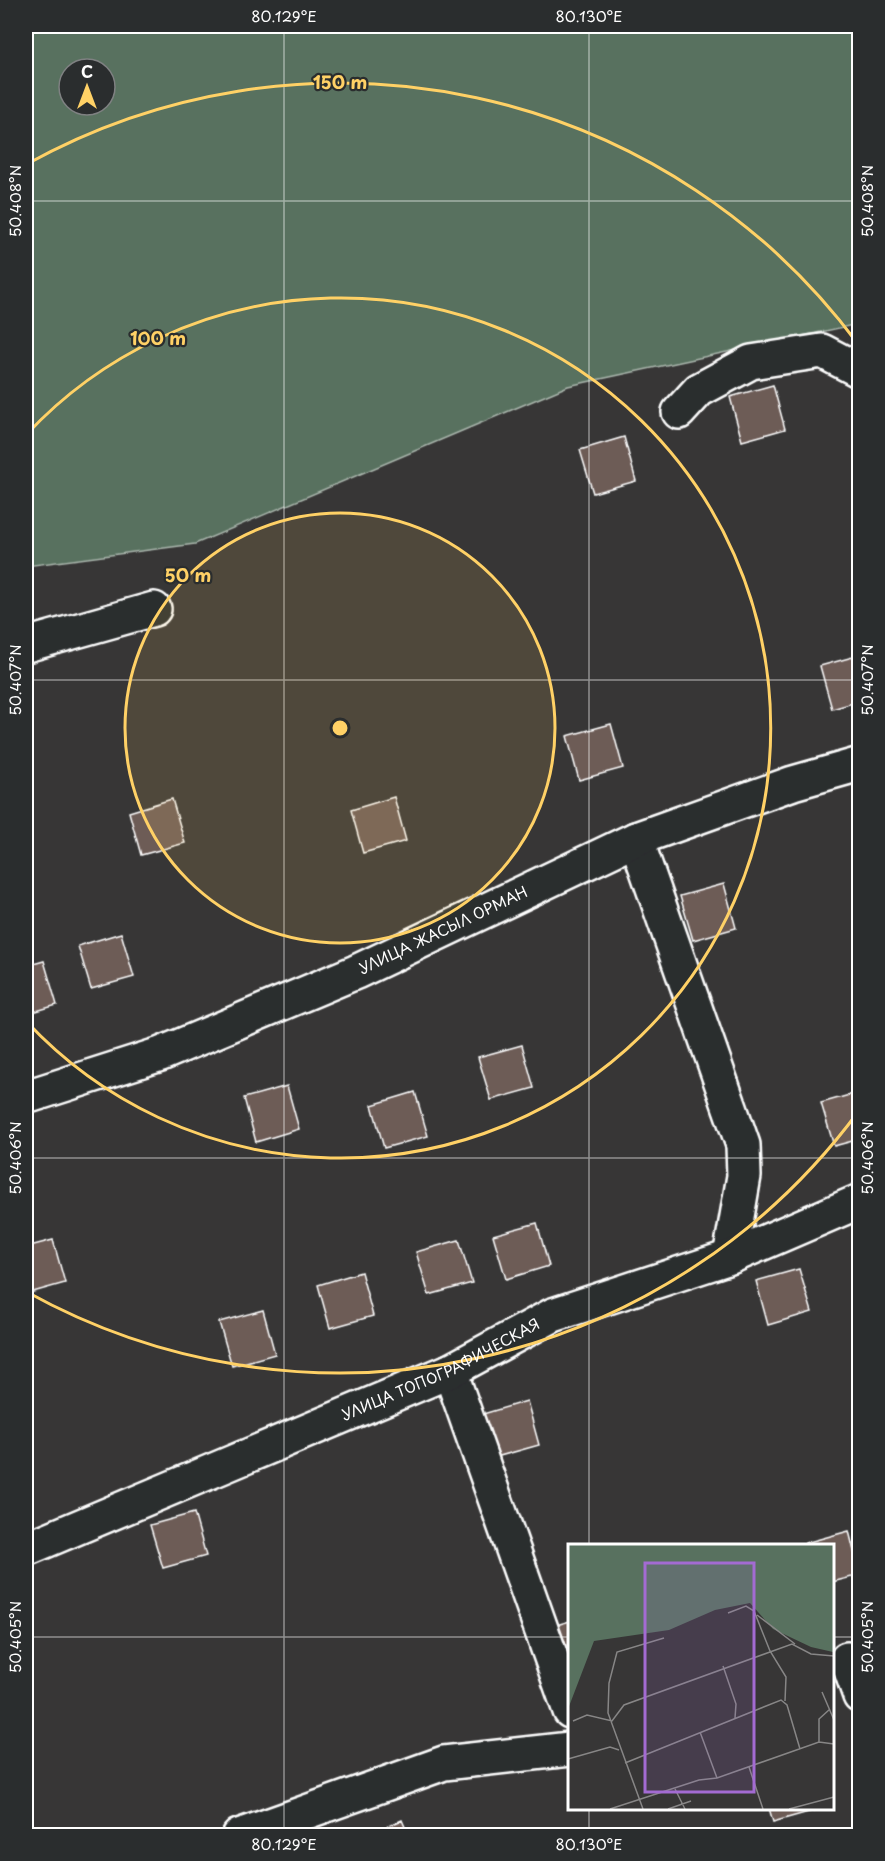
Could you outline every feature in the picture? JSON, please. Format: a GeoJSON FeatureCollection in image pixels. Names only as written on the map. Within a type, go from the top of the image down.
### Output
{"type":"FeatureCollection","features":[{"type":"Feature","properties":{"kind":"street"},"geometry":{"type":"LineString","coordinates":[[679,412],[699,390],[751,362],[822,351],[860,370]]}},
{"type":"Feature","properties":{"kind":"street"},"geometry":{"type":"LineString","coordinates":[[26,645],[154,609]]}},
{"type":"Feature","properties":{"kind":"street","name":"УЛИЦА ЖАСЫЛ ОРМАН"},"geometry":{"type":"LineString","coordinates":[[26,1097],[161,1054],[356,972],[636,840],[793,783],[860,764]]}},
{"type":"Feature","properties":{"kind":"street"},"geometry":{"type":"LineString","coordinates":[[636,840],[743,1145],[744,1176],[730,1257]]}},
{"type":"Feature","properties":{"kind":"street","name":"УЛИЦА ТОПОГРАФИЧЕСКАЯ"},"geometry":{"type":"LineString","coordinates":[[26,1550],[450,1371],[553,1315],[730,1257],[860,1202]]}},
{"type":"Feature","properties":{"kind":"street"},"geometry":{"type":"LineString","coordinates":[[450,1371],[568,1705]]}},
{"type":"Feature","properties":{"kind":"street"},"geometry":{"type":"LineString","coordinates":[[846,1660],[860,1696]]}},
{"type":"Feature","properties":{"kind":"street"},"geometry":{"type":"LineString","coordinates":[[246,1834],[444,1763],[568,1749]]}},
{"type":"Feature","properties":{"kind":"green space"},"geometry":{"type":"Polygon","coordinates":[[[26,26],[859,26],[859,332],[853,325],[568,386],[195,544],[26,566],[26,26]]]}},
{"type":"Feature","properties":{"kind":"building"},"geometry":{"type":"Polygon","coordinates":[[[773,385],[785,429],[742,441],[730,397],[773,385]]]}},
{"type":"Feature","properties":{"kind":"building"},"geometry":{"type":"Polygon","coordinates":[[[624,437],[636,481],[593,493],[580,450],[624,437]]]}},
{"type":"Feature","properties":{"kind":"building"},"geometry":{"type":"Polygon","coordinates":[[[860,655],[860,701],[832,709],[820,666],[860,655]]]}},
{"type":"Feature","properties":{"kind":"building"},"geometry":{"type":"Polygon","coordinates":[[[611,724],[623,768],[579,780],[567,736],[611,724]]]}},
{"type":"Feature","properties":{"kind":"building"},"geometry":{"type":"Polygon","coordinates":[[[394,797],[406,841],[363,853],[351,810],[394,797]]]}},
{"type":"Feature","properties":{"kind":"building"},"geometry":{"type":"Polygon","coordinates":[[[172,799],[185,843],[141,855],[129,812],[172,799]]]}},
{"type":"Feature","properties":{"kind":"building"},"geometry":{"type":"Polygon","coordinates":[[[724,884],[736,928],[693,940],[680,896],[724,884]]]}},
{"type":"Feature","properties":{"kind":"building"},"geometry":{"type":"Polygon","coordinates":[[[121,933],[134,977],[91,989],[78,946],[121,933]]]}},
{"type":"Feature","properties":{"kind":"building"},"geometry":{"type":"Polygon","coordinates":[[[44,961],[57,1005],[26,1014],[26,966],[44,961]]]}},
{"type":"Feature","properties":{"kind":"building"},"geometry":{"type":"Polygon","coordinates":[[[522,1045],[534,1088],[491,1100],[478,1057],[522,1045]]]}},
{"type":"Feature","properties":{"kind":"building"},"geometry":{"type":"Polygon","coordinates":[[[287,1086],[299,1129],[256,1142],[244,1098],[287,1086]]]}},
{"type":"Feature","properties":{"kind":"building"},"geometry":{"type":"Polygon","coordinates":[[[415,1092],[428,1136],[384,1148],[372,1105],[415,1092]]]}},
{"type":"Feature","properties":{"kind":"building"},"geometry":{"type":"Polygon","coordinates":[[[860,1092],[860,1139],[834,1146],[821,1103],[860,1092]]]}},
{"type":"Feature","properties":{"kind":"building"},"geometry":{"type":"Polygon","coordinates":[[[537,1223],[549,1266],[506,1279],[493,1235],[537,1223]]]}},
{"type":"Feature","properties":{"kind":"building"},"geometry":{"type":"Polygon","coordinates":[[[53,1240],[65,1283],[26,1294],[26,1247],[53,1240]]]}},
{"type":"Feature","properties":{"kind":"building"},"geometry":{"type":"Polygon","coordinates":[[[459,1240],[472,1283],[429,1295],[416,1252],[459,1240]]]}},
{"type":"Feature","properties":{"kind":"building"},"geometry":{"type":"Polygon","coordinates":[[[799,1269],[812,1312],[768,1325],[756,1281],[799,1269]]]}},
{"type":"Feature","properties":{"kind":"building"},"geometry":{"type":"Polygon","coordinates":[[[361,1272],[373,1316],[330,1328],[318,1285],[361,1272]]]}},
{"type":"Feature","properties":{"kind":"building"},"geometry":{"type":"Polygon","coordinates":[[[263,1310],[275,1354],[232,1366],[219,1322],[263,1310]]]}},
{"type":"Feature","properties":{"kind":"building"},"geometry":{"type":"Polygon","coordinates":[[[527,1401],[539,1445],[496,1457],[483,1414],[527,1401]]]}},
{"type":"Feature","properties":{"kind":"building"},"geometry":{"type":"Polygon","coordinates":[[[194,1513],[206,1556],[163,1568],[150,1525],[194,1513]]]}},
{"type":"Feature","properties":{"kind":"building"},"geometry":{"type":"Polygon","coordinates":[[[849,1531],[860,1575],[834,1582],[834,1544],[805,1543],[849,1531]]]}},
{"type":"Feature","properties":{"kind":"building"},"geometry":{"type":"Polygon","coordinates":[[[568,1622],[568,1665],[546,1628],[568,1622]]]}},
{"type":"Feature","properties":{"kind":"building"},"geometry":{"type":"Polygon","coordinates":[[[770,1810],[816,1810],[773,1822],[770,1810]]]}},
{"type":"Feature","properties":{"kind":"building"},"geometry":{"type":"Polygon","coordinates":[[[402,1820],[409,1836],[365,1836],[402,1820]]]}}]}
